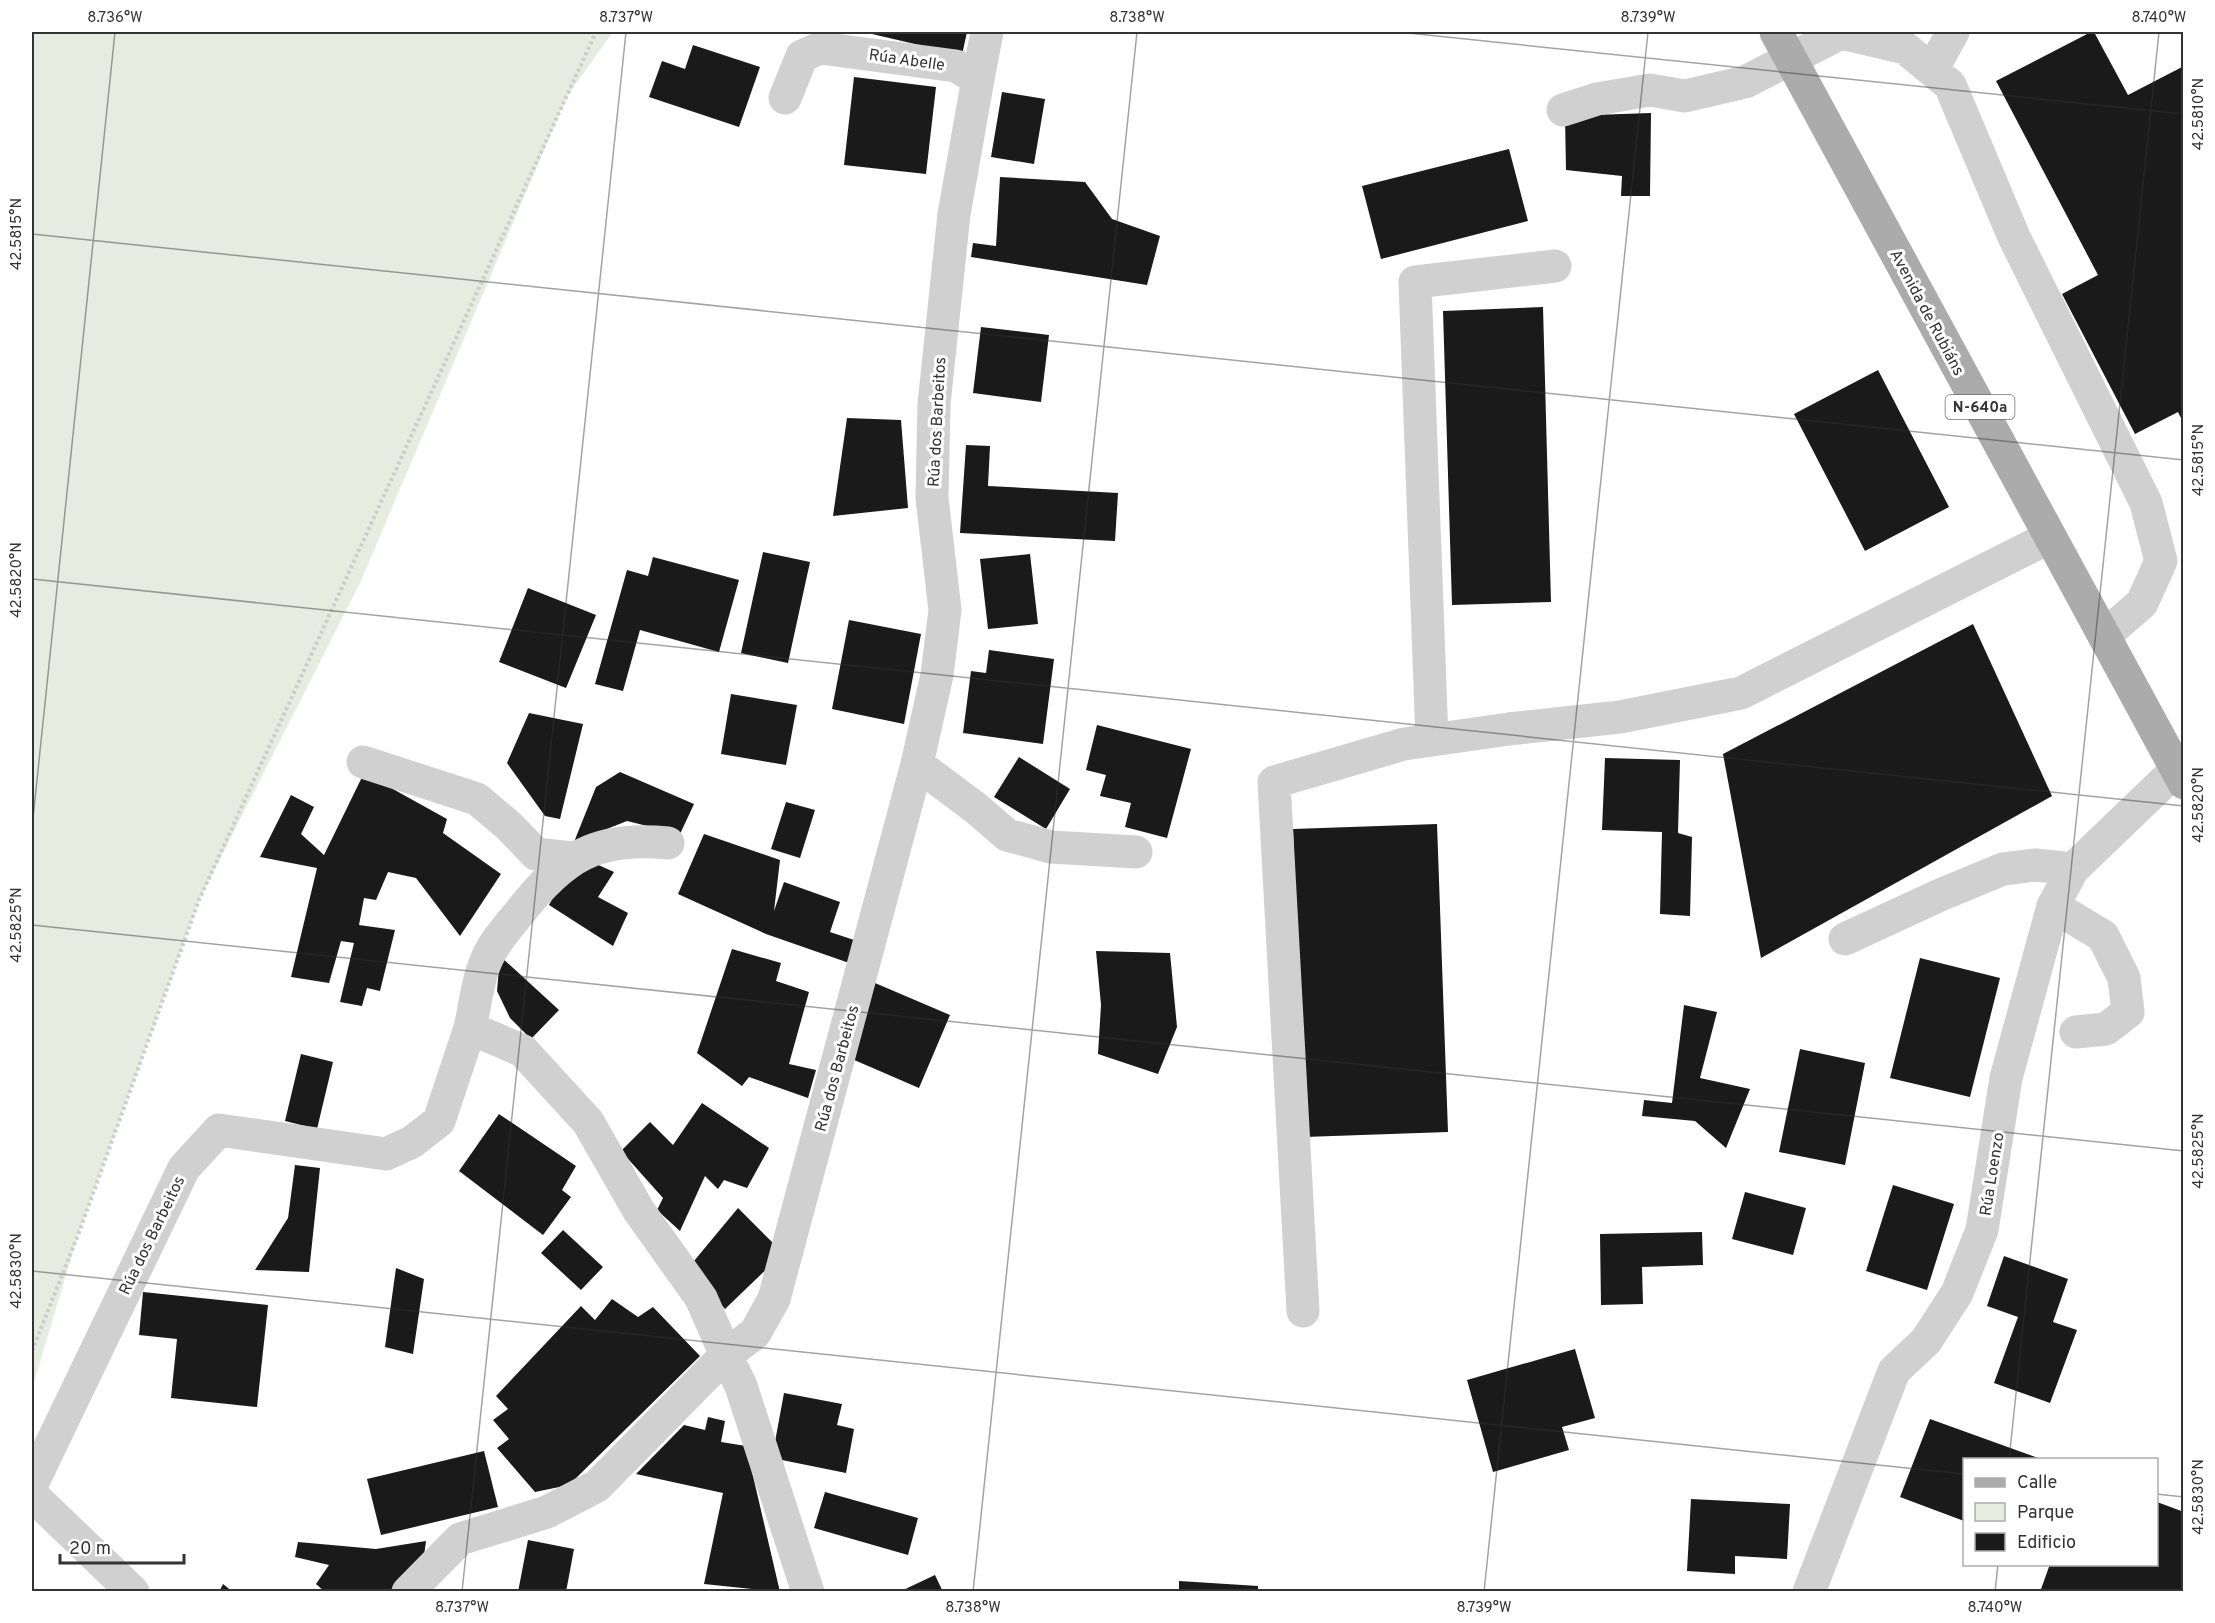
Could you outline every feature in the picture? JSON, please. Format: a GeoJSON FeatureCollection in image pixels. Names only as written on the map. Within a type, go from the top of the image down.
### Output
{"type":"FeatureCollection","features":[{"type":"Feature","properties":{"kind":"main road","name":"Avenida de Rubiáns"},"geometry":{"type":"LineString","coordinates":[[1783,45],[2180,776]]}},
{"type":"Feature","properties":{"kind":"street"},"geometry":{"type":"LineString","coordinates":[[978,79],[987,32]]}},
{"type":"Feature","properties":{"kind":"street"},"geometry":{"type":"LineString","coordinates":[[1932,70],[1953,32]]}},
{"type":"Feature","properties":{"kind":"street"},"geometry":{"type":"LineString","coordinates":[[1563,110],[1597,99],[1650,90],[1686,96],[1745,82],[1783,45],[1841,33],[1905,48],[1950,85],[2014,237],[2146,503],[2161,561],[2142,603],[2104,636]]}},
{"type":"Feature","properties":{"kind":"street","name":"Rúa Abelle"},"geometry":{"type":"LineString","coordinates":[[785,98],[802,56],[814,40],[956,66],[978,79]]}},
{"type":"Feature","properties":{"kind":"street","name":"Rúa dos Barbeitos"},"geometry":{"type":"LineString","coordinates":[[408,1592],[460,1539],[547,1512],[597,1486],[726,1355],[755,1333],[774,1299],[917,764],[937,675],[945,610],[932,498],[934,404],[954,214],[978,79]]}},
{"type":"Feature","properties":{"kind":"street"},"geometry":{"type":"LineString","coordinates":[[1432,740],[1415,282],[1555,266]]}},
{"type":"Feature","properties":{"kind":"street"},"geometry":{"type":"LineString","coordinates":[[1303,1311],[1274,782],[1404,744],[1620,717],[1741,693],[2050,537]]}},
{"type":"Feature","properties":{"kind":"street","name":"Rúa dos Barbeitos"},"geometry":{"type":"LineString","coordinates":[[363,762],[477,799],[509,826],[536,854],[572,858]]}},
{"type":"Feature","properties":{"kind":"street"},"geometry":{"type":"LineString","coordinates":[[917,764],[977,809],[1007,835],[1051,847],[1136,852]]}},
{"type":"Feature","properties":{"kind":"street","name":"Rúa Loenzo"},"geometry":{"type":"LineString","coordinates":[[1809,1592],[1894,1371],[1926,1341],[1957,1293],[1982,1230],[2006,1078],[2053,906],[2073,869],[2180,776]]}},
{"type":"Feature","properties":{"kind":"street","name":"Rúa dos Barbeitos"},"geometry":{"type":"LineString","coordinates":[[32,1484],[184,1168],[219,1130],[386,1154],[412,1142],[439,1121],[470,1028],[486,961],[502,935],[536,891],[572,858],[600,846],[644,841],[668,843]]}},
{"type":"Feature","properties":{"kind":"street"},"geometry":{"type":"LineString","coordinates":[[1845,939],[2003,869],[2036,865],[2073,869]]}},
{"type":"Feature","properties":{"kind":"street"},"geometry":{"type":"LineString","coordinates":[[2053,906],[2103,936],[2124,978],[2128,1012],[2106,1029],[2076,1032]]}},
{"type":"Feature","properties":{"kind":"street"},"geometry":{"type":"LineString","coordinates":[[470,1028],[523,1051],[588,1122],[639,1211],[701,1298],[741,1386],[808,1592]]}},
{"type":"Feature","properties":{"kind":"street"},"geometry":{"type":"LineString","coordinates":[[32,1495],[133,1592]]}},
{"type":"Feature","properties":{"kind":"path"},"geometry":{"type":"LineString","coordinates":[[32,1351],[78,1235],[199,900],[596,32]]}},
{"type":"Feature","properties":{"kind":"green space"},"geometry":{"type":"Polygon","coordinates":[[[32,32],[613,32],[567,96],[360,583],[199,900],[78,1235],[32,1389],[32,32]]]}},
{"type":"Feature","properties":{"kind":"building"},"geometry":{"type":"Polygon","coordinates":[[[872,32],[967,32],[962,55],[872,34],[872,32]]]}},
{"type":"Feature","properties":{"kind":"building"},"geometry":{"type":"Polygon","coordinates":[[[2094,32],[2128,95],[2184,66],[2184,424],[2178,412],[2135,434],[2062,294],[2098,275],[1996,81],[2094,32]]]}},
{"type":"Feature","properties":{"kind":"building"},"geometry":{"type":"Polygon","coordinates":[[[693,45],[760,67],[739,127],[649,97],[662,61],[685,69],[693,45]]]}},
{"type":"Feature","properties":{"kind":"building"},"geometry":{"type":"Polygon","coordinates":[[[854,77],[936,87],[926,174],[844,165],[854,77]]]}},
{"type":"Feature","properties":{"kind":"building"},"geometry":{"type":"Polygon","coordinates":[[[1002,92],[1045,99],[1034,164],[991,157],[1002,92]]]}},
{"type":"Feature","properties":{"kind":"building"},"geometry":{"type":"Polygon","coordinates":[[[1651,113],[1650,196],[1621,196],[1622,176],[1566,170],[1565,116],[1651,113]]]}},
{"type":"Feature","properties":{"kind":"building"},"geometry":{"type":"Polygon","coordinates":[[[1509,149],[1528,221],[1381,259],[1362,186],[1509,149]]]}},
{"type":"Feature","properties":{"kind":"building"},"geometry":{"type":"Polygon","coordinates":[[[1000,177],[1085,182],[1112,219],[1160,236],[1147,285],[971,257],[973,243],[996,246],[1000,177]]]}},
{"type":"Feature","properties":{"kind":"building"},"geometry":{"type":"Polygon","coordinates":[[[1543,307],[1551,602],[1452,605],[1443,311],[1543,307]]]}},
{"type":"Feature","properties":{"kind":"building"},"geometry":{"type":"Polygon","coordinates":[[[981,327],[1049,335],[1041,402],[973,393],[981,327]]]}},
{"type":"Feature","properties":{"kind":"building"},"geometry":{"type":"Polygon","coordinates":[[[1878,370],[1949,507],[1865,551],[1794,414],[1878,370]]]}},
{"type":"Feature","properties":{"kind":"building"},"geometry":{"type":"Polygon","coordinates":[[[847,418],[901,420],[908,508],[833,516],[847,418]]]}},
{"type":"Feature","properties":{"kind":"building"},"geometry":{"type":"Polygon","coordinates":[[[966,445],[990,446],[988,486],[1118,493],[1115,541],[960,533],[966,445]]]}},
{"type":"Feature","properties":{"kind":"building"},"geometry":{"type":"Polygon","coordinates":[[[763,552],[810,562],[788,663],[741,653],[763,552]]]}},
{"type":"Feature","properties":{"kind":"building"},"geometry":{"type":"Polygon","coordinates":[[[1030,554],[1038,624],[988,629],[980,559],[1030,554]]]}},
{"type":"Feature","properties":{"kind":"building"},"geometry":{"type":"Polygon","coordinates":[[[653,557],[739,580],[719,652],[640,630],[623,691],[595,684],[627,570],[648,576],[653,557]]]}},
{"type":"Feature","properties":{"kind":"building"},"geometry":{"type":"Polygon","coordinates":[[[528,588],[596,615],[566,688],[499,662],[528,588]]]}},
{"type":"Feature","properties":{"kind":"building"},"geometry":{"type":"Polygon","coordinates":[[[849,620],[921,634],[904,724],[832,709],[849,620]]]}},
{"type":"Feature","properties":{"kind":"building"},"geometry":{"type":"Polygon","coordinates":[[[1973,624],[2052,796],[1761,958],[1723,754],[1973,624]]]}},
{"type":"Feature","properties":{"kind":"building"},"geometry":{"type":"Polygon","coordinates":[[[989,650],[1054,659],[1043,744],[963,733],[971,671],[986,673],[989,650]]]}},
{"type":"Feature","properties":{"kind":"building"},"geometry":{"type":"Polygon","coordinates":[[[731,694],[797,705],[786,765],[721,754],[731,694]]]}},
{"type":"Feature","properties":{"kind":"building"},"geometry":{"type":"Polygon","coordinates":[[[529,713],[583,724],[560,819],[545,816],[507,763],[529,713]]]}},
{"type":"Feature","properties":{"kind":"building"},"geometry":{"type":"Polygon","coordinates":[[[1097,725],[1191,749],[1167,838],[1125,827],[1131,803],[1100,796],[1106,775],[1086,770],[1097,725]]]}},
{"type":"Feature","properties":{"kind":"building"},"geometry":{"type":"Polygon","coordinates":[[[1019,757],[1070,789],[1046,829],[994,797],[1019,757]]]}},
{"type":"Feature","properties":{"kind":"building"},"geometry":{"type":"Polygon","coordinates":[[[1605,758],[1680,760],[1678,833],[1692,837],[1690,916],[1660,914],[1662,832],[1602,830],[1605,758]]]}},
{"type":"Feature","properties":{"kind":"building"},"geometry":{"type":"Polygon","coordinates":[[[620,772],[694,804],[680,834],[627,821],[574,842],[596,787],[620,772]]]}},
{"type":"Feature","properties":{"kind":"building"},"geometry":{"type":"Polygon","coordinates":[[[364,773],[447,819],[443,833],[501,874],[460,936],[416,878],[388,872],[376,900],[364,898],[359,925],[395,930],[380,991],[367,988],[362,1006],[340,1002],[354,943],[341,941],[329,983],[291,977],[317,868],[260,857],[291,795],[314,807],[301,834],[324,855],[364,773]]]}},
{"type":"Feature","properties":{"kind":"building"},"geometry":{"type":"Polygon","coordinates":[[[786,802],[815,810],[800,858],[771,849],[786,802]]]}},
{"type":"Feature","properties":{"kind":"building"},"geometry":{"type":"Polygon","coordinates":[[[1437,824],[1448,1132],[1304,1137],[1293,829],[1437,824]]]}},
{"type":"Feature","properties":{"kind":"building"},"geometry":{"type":"Polygon","coordinates":[[[704,834],[780,860],[774,911],[784,882],[840,902],[830,932],[860,942],[852,964],[766,934],[678,894],[704,834]]]}},
{"type":"Feature","properties":{"kind":"building"},"geometry":{"type":"Polygon","coordinates":[[[594,863],[614,872],[598,897],[628,913],[613,946],[549,905],[561,882],[594,863]]]}},
{"type":"Feature","properties":{"kind":"building"},"geometry":{"type":"Polygon","coordinates":[[[732,949],[781,963],[776,981],[809,992],[789,1064],[816,1070],[808,1098],[749,1077],[742,1086],[697,1053],[732,949]]]}},
{"type":"Feature","properties":{"kind":"building"},"geometry":{"type":"Polygon","coordinates":[[[1096,951],[1170,953],[1177,1027],[1158,1074],[1098,1054],[1101,1005],[1096,951]]]}},
{"type":"Feature","properties":{"kind":"building"},"geometry":{"type":"Polygon","coordinates":[[[500,956],[559,1010],[531,1039],[510,1018],[497,991],[500,956]]]}},
{"type":"Feature","properties":{"kind":"building"},"geometry":{"type":"Polygon","coordinates":[[[1920,958],[2000,978],[1970,1097],[1890,1078],[1920,958]]]}},
{"type":"Feature","properties":{"kind":"building"},"geometry":{"type":"Polygon","coordinates":[[[875,983],[950,1015],[919,1088],[845,1056],[875,983]]]}},
{"type":"Feature","properties":{"kind":"building"},"geometry":{"type":"Polygon","coordinates":[[[1684,1005],[1717,1012],[1700,1078],[1750,1089],[1726,1148],[1695,1121],[1642,1116],[1644,1100],[1672,1103],[1684,1005]]]}},
{"type":"Feature","properties":{"kind":"building"},"geometry":{"type":"Polygon","coordinates":[[[1800,1049],[1865,1063],[1845,1165],[1779,1152],[1800,1049]]]}},
{"type":"Feature","properties":{"kind":"building"},"geometry":{"type":"Polygon","coordinates":[[[301,1054],[333,1062],[317,1129],[285,1121],[301,1054]]]}},
{"type":"Feature","properties":{"kind":"building"},"geometry":{"type":"Polygon","coordinates":[[[702,1103],[769,1148],[747,1188],[724,1180],[718,1189],[705,1176],[680,1231],[657,1210],[663,1198],[621,1151],[650,1122],[673,1145],[702,1103]]]}},
{"type":"Feature","properties":{"kind":"building"},"geometry":{"type":"Polygon","coordinates":[[[499,1114],[576,1166],[562,1190],[571,1197],[543,1235],[459,1171],[499,1114]]]}},
{"type":"Feature","properties":{"kind":"building"},"geometry":{"type":"Polygon","coordinates":[[[295,1165],[320,1168],[309,1272],[255,1270],[288,1218],[295,1165]]]}},
{"type":"Feature","properties":{"kind":"building"},"geometry":{"type":"Polygon","coordinates":[[[1893,1185],[1954,1204],[1927,1290],[1866,1271],[1893,1185]]]}},
{"type":"Feature","properties":{"kind":"building"},"geometry":{"type":"Polygon","coordinates":[[[1745,1192],[1806,1208],[1793,1255],[1732,1239],[1745,1192]]]}},
{"type":"Feature","properties":{"kind":"building"},"geometry":{"type":"Polygon","coordinates":[[[738,1208],[774,1244],[774,1262],[725,1309],[689,1267],[738,1208]]]}},
{"type":"Feature","properties":{"kind":"building"},"geometry":{"type":"Polygon","coordinates":[[[563,1230],[603,1267],[581,1290],[541,1253],[563,1230]]]}},
{"type":"Feature","properties":{"kind":"building"},"geometry":{"type":"Polygon","coordinates":[[[1702,1232],[1703,1265],[1642,1267],[1643,1304],[1601,1305],[1600,1234],[1702,1232]]]}},
{"type":"Feature","properties":{"kind":"building"},"geometry":{"type":"Polygon","coordinates":[[[2004,1256],[2068,1279],[2053,1322],[2077,1330],[2050,1403],[1994,1383],[2018,1317],[1987,1306],[2004,1256]]]}},
{"type":"Feature","properties":{"kind":"building"},"geometry":{"type":"Polygon","coordinates":[[[396,1268],[424,1279],[413,1354],[385,1347],[396,1268]]]}},
{"type":"Feature","properties":{"kind":"building"},"geometry":{"type":"Polygon","coordinates":[[[143,1292],[268,1305],[257,1407],[171,1398],[177,1339],[139,1335],[143,1292]]]}},
{"type":"Feature","properties":{"kind":"building"},"geometry":{"type":"Polygon","coordinates":[[[612,1299],[638,1317],[653,1307],[700,1356],[569,1485],[535,1492],[497,1448],[509,1439],[493,1420],[508,1409],[496,1396],[581,1306],[595,1320],[612,1299]]]}},
{"type":"Feature","properties":{"kind":"building"},"geometry":{"type":"Polygon","coordinates":[[[1575,1349],[1595,1418],[1562,1427],[1569,1450],[1493,1472],[1467,1380],[1575,1349]]]}},
{"type":"Feature","properties":{"kind":"building"},"geometry":{"type":"Polygon","coordinates":[[[784,1393],[842,1404],[837,1425],[854,1429],[846,1473],[772,1458],[784,1393]]]}},
{"type":"Feature","properties":{"kind":"building"},"geometry":{"type":"Polygon","coordinates":[[[708,1417],[725,1421],[721,1442],[746,1446],[780,1592],[704,1584],[723,1493],[636,1474],[684,1425],[705,1430],[708,1417]]]}},
{"type":"Feature","properties":{"kind":"building"},"geometry":{"type":"Polygon","coordinates":[[[1930,1419],[2038,1458],[1963,1458],[1963,1521],[1900,1497],[1930,1419]]]}},
{"type":"Feature","properties":{"kind":"building"},"geometry":{"type":"Polygon","coordinates":[[[484,1451],[498,1507],[381,1535],[367,1479],[484,1451]]]}},
{"type":"Feature","properties":{"kind":"building"},"geometry":{"type":"Polygon","coordinates":[[[825,1492],[918,1518],[908,1555],[814,1528],[825,1492]]]}},
{"type":"Feature","properties":{"kind":"building"},"geometry":{"type":"Polygon","coordinates":[[[1691,1499],[1790,1504],[1787,1559],[1735,1556],[1735,1574],[1687,1571],[1691,1499]]]}},
{"type":"Feature","properties":{"kind":"building"},"geometry":{"type":"Polygon","coordinates":[[[2158,1502],[2184,1512],[2184,1592],[2040,1592],[2049,1566],[2158,1566],[2158,1502]]]}},
{"type":"Feature","properties":{"kind":"building"},"geometry":{"type":"Polygon","coordinates":[[[528,1540],[574,1549],[566,1592],[518,1592],[528,1540]]]}},
{"type":"Feature","properties":{"kind":"building"},"geometry":{"type":"Polygon","coordinates":[[[426,1541],[424,1556],[390,1592],[325,1592],[316,1584],[329,1565],[295,1557],[298,1542],[376,1549],[426,1541]]]}},
{"type":"Feature","properties":{"kind":"building"},"geometry":{"type":"Polygon","coordinates":[[[935,1575],[943,1592],[899,1592],[935,1575]]]}},
{"type":"Feature","properties":{"kind":"building"},"geometry":{"type":"Polygon","coordinates":[[[1179,1581],[1258,1586],[1258,1592],[1179,1592],[1179,1581]]]}},
{"type":"Feature","properties":{"kind":"building"},"geometry":{"type":"Polygon","coordinates":[[[223,1584],[233,1592],[219,1592],[223,1584]]]}}]}
